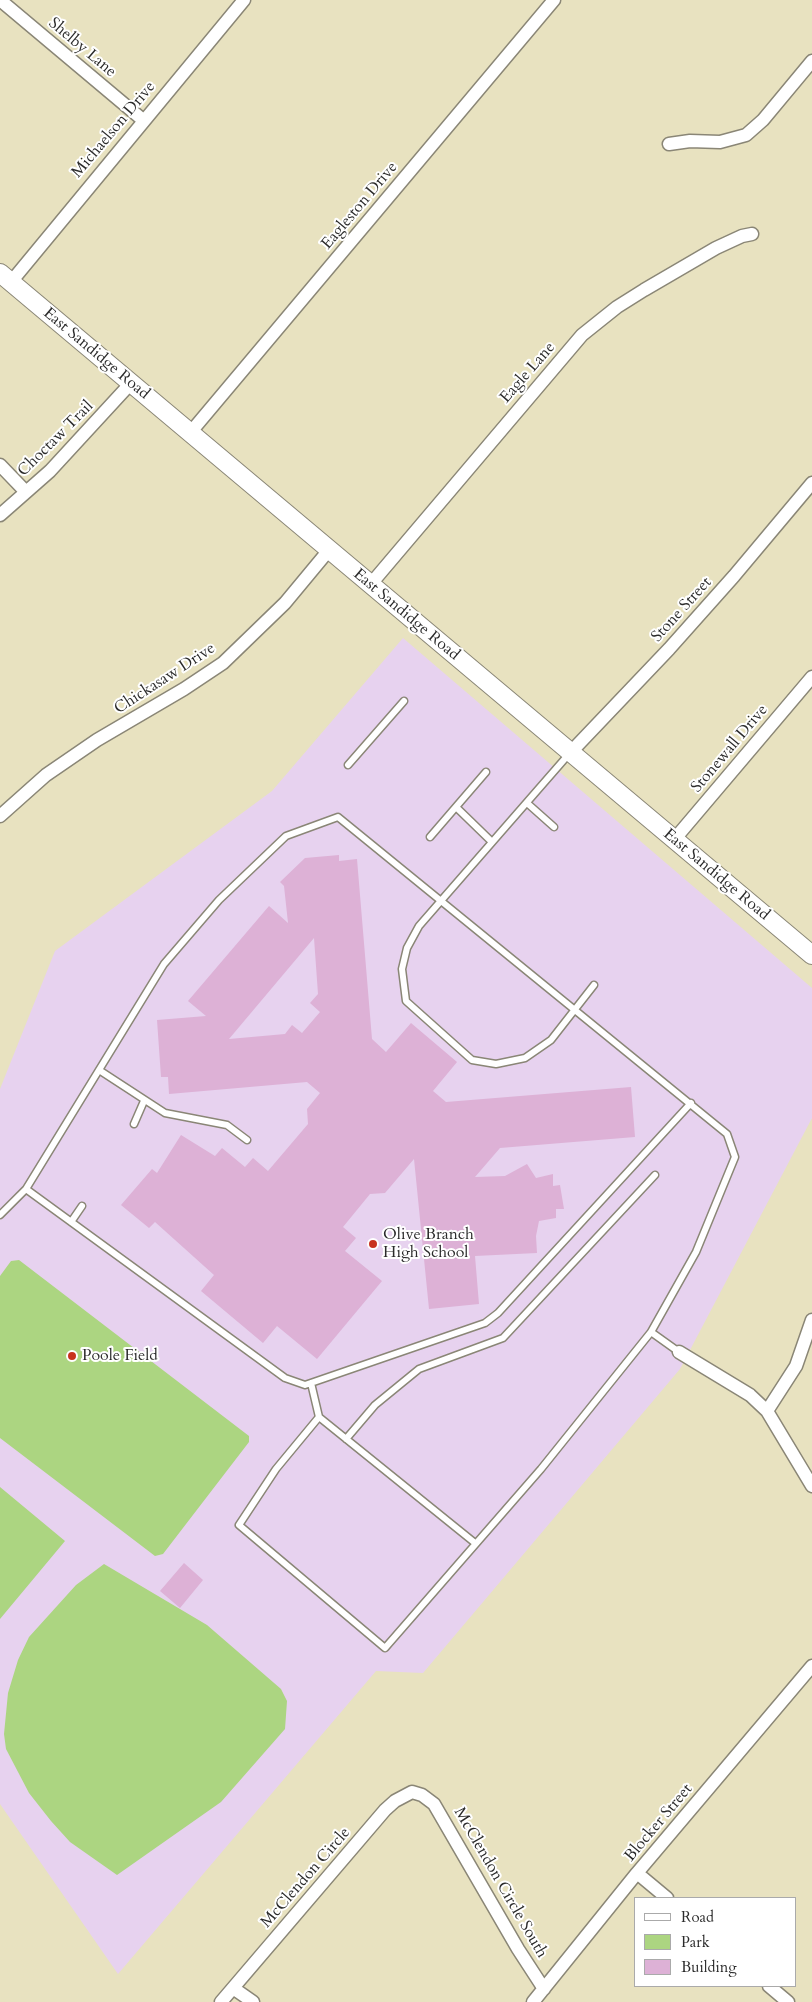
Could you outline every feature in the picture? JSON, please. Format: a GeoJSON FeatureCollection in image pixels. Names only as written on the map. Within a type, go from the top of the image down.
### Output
{"type":"FeatureCollection","features":[{"type":"Feature","properties":{"kind":"street","name":"Shelby Lane"},"geometry":{"type":"LineString","coordinates":[[0,0],[143,120]]}},
{"type":"Feature","properties":{"kind":"street","name":"Michaelson Drive"},"geometry":{"type":"LineString","coordinates":[[6,278],[244,0]]}},
{"type":"Feature","properties":{"kind":"street","name":"Eagleston Drive"},"geometry":{"type":"LineString","coordinates":[[190,433],[554,0]]}},
{"type":"Feature","properties":{"kind":"street"},"geometry":{"type":"LineString","coordinates":[[669,144],[690,141],[720,142],[746,135],[763,120],[812,61]]}},
{"type":"Feature","properties":{"kind":"street","name":"Eagle Lane"},"geometry":{"type":"LineString","coordinates":[[370,584],[582,336],[617,307],[644,290],[716,248],[742,236],[752,234]]}},
{"type":"Feature","properties":{"kind":"street","name":"East Sandidge Road"},"geometry":{"type":"LineString","coordinates":[[6,278],[673,841],[812,955]]}},
{"type":"Feature","properties":{"kind":"street","name":"Choctaw Trail"},"geometry":{"type":"LineString","coordinates":[[0,515],[75,446],[131,383]]}},
{"type":"Feature","properties":{"kind":"street"},"geometry":{"type":"LineString","coordinates":[[0,465],[26,492]]}},
{"type":"Feature","properties":{"kind":"street","name":"Stone Street"},"geometry":{"type":"LineString","coordinates":[[570,753],[669,649],[734,576],[812,483]]}},
{"type":"Feature","properties":{"kind":"street","name":"Chickasaw Drive"},"geometry":{"type":"LineString","coordinates":[[0,816],[46,775],[98,740],[176,694],[223,663],[286,603],[329,550]]}},
{"type":"Feature","properties":{"kind":"street","name":"Stonewall Drive"},"geometry":{"type":"LineString","coordinates":[[673,841],[812,678]]}},
{"type":"Feature","properties":{"kind":"street"},"geometry":{"type":"LineString","coordinates":[[767,1411],[796,1366],[812,1320]]}},
{"type":"Feature","properties":{"kind":"street"},"geometry":{"type":"LineString","coordinates":[[679,1352],[750,1394],[767,1411],[812,1486]]}},
{"type":"Feature","properties":{"kind":"street","name":"Blocker Street"},"geometry":{"type":"LineString","coordinates":[[533,2002],[637,1873],[812,1666]]}},
{"type":"Feature","properties":{"kind":"street","name":"McClendon Circle"},"geometry":{"type":"LineString","coordinates":[[221,2002],[385,1810],[405,1794],[412,1792],[424,1796]]}},
{"type":"Feature","properties":{"kind":"street","name":"McClendon Circle South"},"geometry":{"type":"LineString","coordinates":[[424,1796],[434,1804],[455,1836],[518,1949],[544,1989]]}},
{"type":"Feature","properties":{"kind":"street"},"geometry":{"type":"LineString","coordinates":[[637,1873],[666,1897]]}},
{"type":"Feature","properties":{"kind":"street"},"geometry":{"type":"LineString","coordinates":[[770,1987],[788,2002]]}},
{"type":"Feature","properties":{"kind":"street"},"geometry":{"type":"LineString","coordinates":[[233,1988],[253,2002]]}},
{"type":"Feature","properties":{"kind":"lane"},"geometry":{"type":"LineString","coordinates":[[348,765],[404,701]]}},
{"type":"Feature","properties":{"kind":"lane"},"geometry":{"type":"LineString","coordinates":[[570,753],[419,926],[407,948],[402,969],[406,1001],[472,1060],[496,1064],[525,1058],[552,1040],[594,985]]}},
{"type":"Feature","properties":{"kind":"lane"},"geometry":{"type":"LineString","coordinates":[[430,837],[486,772]]}},
{"type":"Feature","properties":{"kind":"lane"},"geometry":{"type":"LineString","coordinates":[[527,803],[554,826]]}},
{"type":"Feature","properties":{"kind":"lane"},"geometry":{"type":"LineString","coordinates":[[456,807],[492,842]]}},
{"type":"Feature","properties":{"kind":"lane"},"geometry":{"type":"LineString","coordinates":[[0,1215],[26,1189],[164,964],[219,900],[286,836],[338,817],[727,1134],[735,1157],[696,1252],[651,1332],[541,1469],[385,1648],[239,1525],[276,1469],[319,1417]]}},
{"type":"Feature","properties":{"kind":"lane"},"geometry":{"type":"LineString","coordinates":[[99,1070],[165,1113],[227,1124],[246,1140]]}},
{"type":"Feature","properties":{"kind":"lane"},"geometry":{"type":"LineString","coordinates":[[134,1124],[144,1101]]}},
{"type":"Feature","properties":{"kind":"lane"},"geometry":{"type":"LineString","coordinates":[[26,1189],[285,1378],[305,1385],[485,1323],[498,1313],[691,1104]]}},
{"type":"Feature","properties":{"kind":"lane"},"geometry":{"type":"LineString","coordinates":[[346,1439],[375,1405],[418,1369],[503,1338],[655,1175]]}},
{"type":"Feature","properties":{"kind":"lane"},"geometry":{"type":"LineString","coordinates":[[71,1222],[82,1206]]}},
{"type":"Feature","properties":{"kind":"lane"},"geometry":{"type":"LineString","coordinates":[[651,1332],[679,1352]]}},
{"type":"Feature","properties":{"kind":"lane"},"geometry":{"type":"LineString","coordinates":[[311,1383],[319,1417],[475,1543]]}},
{"type":"Feature","properties":{"kind":"shaded area","name":"Olive Branch High School"},"geometry":{"type":"Polygon","coordinates":[[[403,638],[812,988],[812,1118],[680,1369],[423,1673],[376,1671],[118,1974],[0,1804],[0,1089],[55,951],[272,791],[403,638]]]}},
{"type":"Feature","properties":{"kind":"green space","name":"Poole Field"},"geometry":{"type":"Polygon","coordinates":[[[19,1260],[249,1436],[249,1442],[163,1554],[155,1556],[0,1438],[0,1276],[11,1261],[19,1260]]]}},
{"type":"Feature","properties":{"kind":"green space"},"geometry":{"type":"Polygon","coordinates":[[[0,1487],[65,1541],[0,1619],[0,1487]]]}},
{"type":"Feature","properties":{"kind":"green space"},"geometry":{"type":"Polygon","coordinates":[[[104,1564],[207,1625],[281,1689],[287,1701],[285,1729],[221,1802],[117,1875],[70,1842],[51,1821],[29,1793],[6,1749],[4,1734],[8,1693],[18,1660],[29,1637],[76,1585],[104,1564]]]}},
{"type":"Feature","properties":{"kind":"building"},"geometry":{"type":"Polygon","coordinates":[[[339,855],[339,861],[357,859],[372,1039],[386,1052],[411,1023],[457,1062],[433,1091],[446,1102],[631,1087],[635,1137],[500,1148],[475,1177],[505,1176],[527,1164],[536,1178],[553,1174],[553,1186],[560,1185],[564,1209],[556,1209],[556,1218],[539,1221],[536,1236],[537,1253],[475,1256],[479,1304],[429,1309],[414,1159],[385,1193],[370,1194],[343,1227],[356,1238],[345,1251],[382,1281],[317,1359],[277,1326],[263,1343],[201,1291],[214,1275],[155,1222],[149,1228],[121,1205],[152,1169],[157,1173],[181,1135],[215,1156],[222,1148],[245,1167],[253,1158],[268,1171],[308,1124],[307,1109],[320,1093],[307,1082],[169,1094],[168,1077],[161,1077],[157,1020],[206,1016],[188,1001],[269,906],[288,923],[284,886],[280,882],[305,858],[339,855]],[[314,938],[229,1039],[285,1034],[292,1025],[302,1033],[320,1012],[310,1003],[318,994],[314,938]]]}},
{"type":"Feature","properties":{"kind":"building"},"geometry":{"type":"Polygon","coordinates":[[[184,1563],[203,1580],[180,1608],[160,1591],[184,1563]]]}},
{"type":"Feature","properties":{"kind":"place","name":"Olive Branch High School"},"geometry":{"type":"Point","coordinates":[373,1244]}},
{"type":"Feature","properties":{"kind":"place","name":"Poole Field"},"geometry":{"type":"Point","coordinates":[72,1356]}}]}
